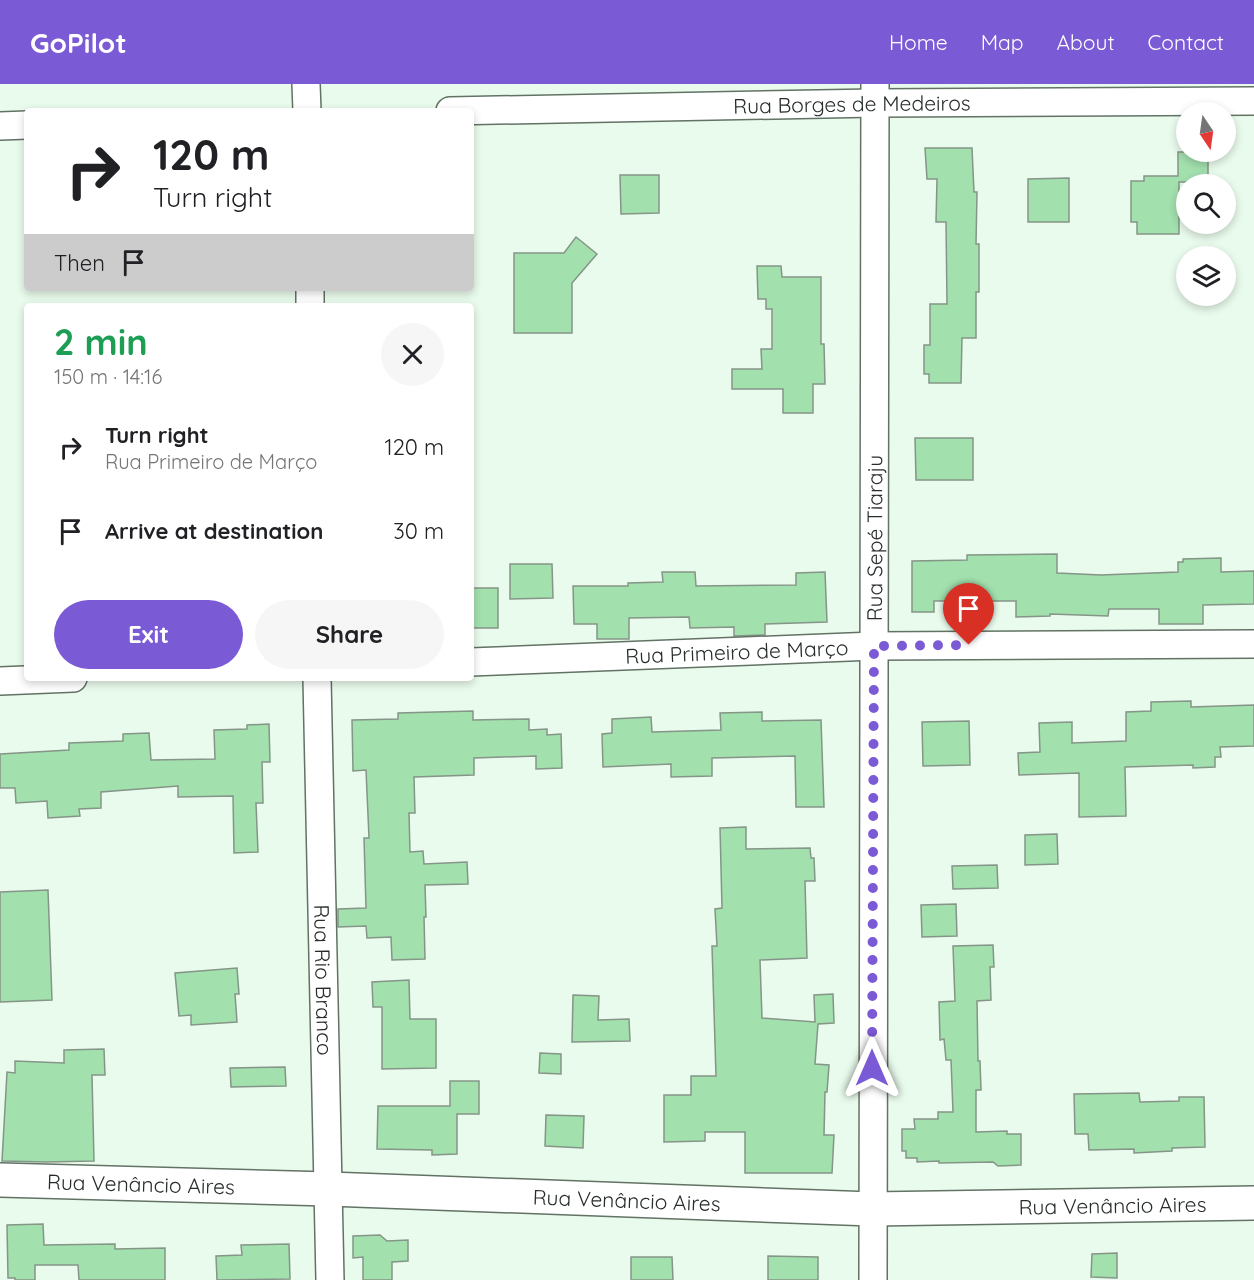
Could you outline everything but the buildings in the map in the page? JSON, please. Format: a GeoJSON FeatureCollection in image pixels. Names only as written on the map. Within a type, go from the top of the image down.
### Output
{"type":"FeatureCollection","features":[{"type":"Feature","properties":{"kind":"street"},"geometry":{"type":"LineString","coordinates":[[306,84],[307,108]]}},
{"type":"Feature","properties":{"kind":"street","name":"Rua Borges de Medeiros"},"geometry":{"type":"LineString","coordinates":[[474,109],[595,96],[875,94],[1254,100]]}},
{"type":"Feature","properties":{"kind":"street","name":"Rua Sepé Tiaraju"},"geometry":{"type":"LineString","coordinates":[[873,1280],[875,94]]}},
{"type":"Feature","properties":{"kind":"street"},"geometry":{"type":"LineString","coordinates":[[0,126],[24,125]]}},
{"type":"Feature","properties":{"kind":"street","name":"Rua Primeiro de Março"},"geometry":{"type":"LineString","coordinates":[[474,662],[874,646],[1254,644]]}},
{"type":"Feature","properties":{"kind":"street"},"geometry":{"type":"LineString","coordinates":[[0,681],[24,680]]}},
{"type":"Feature","properties":{"kind":"street","name":"Rua Rio Branco"},"geometry":{"type":"LineString","coordinates":[[316,681],[330,1280]]}},
{"type":"Feature","properties":{"kind":"street","name":"Rua Venâncio Aires"},"geometry":{"type":"LineString","coordinates":[[0,1180],[329,1189],[872,1209],[1254,1203]]}},
{"type":"Feature","properties":{"kind":"route"},"geometry":{"type":"LineString","coordinates":[[872,1068],[874,646],[969,645]]}}]}
